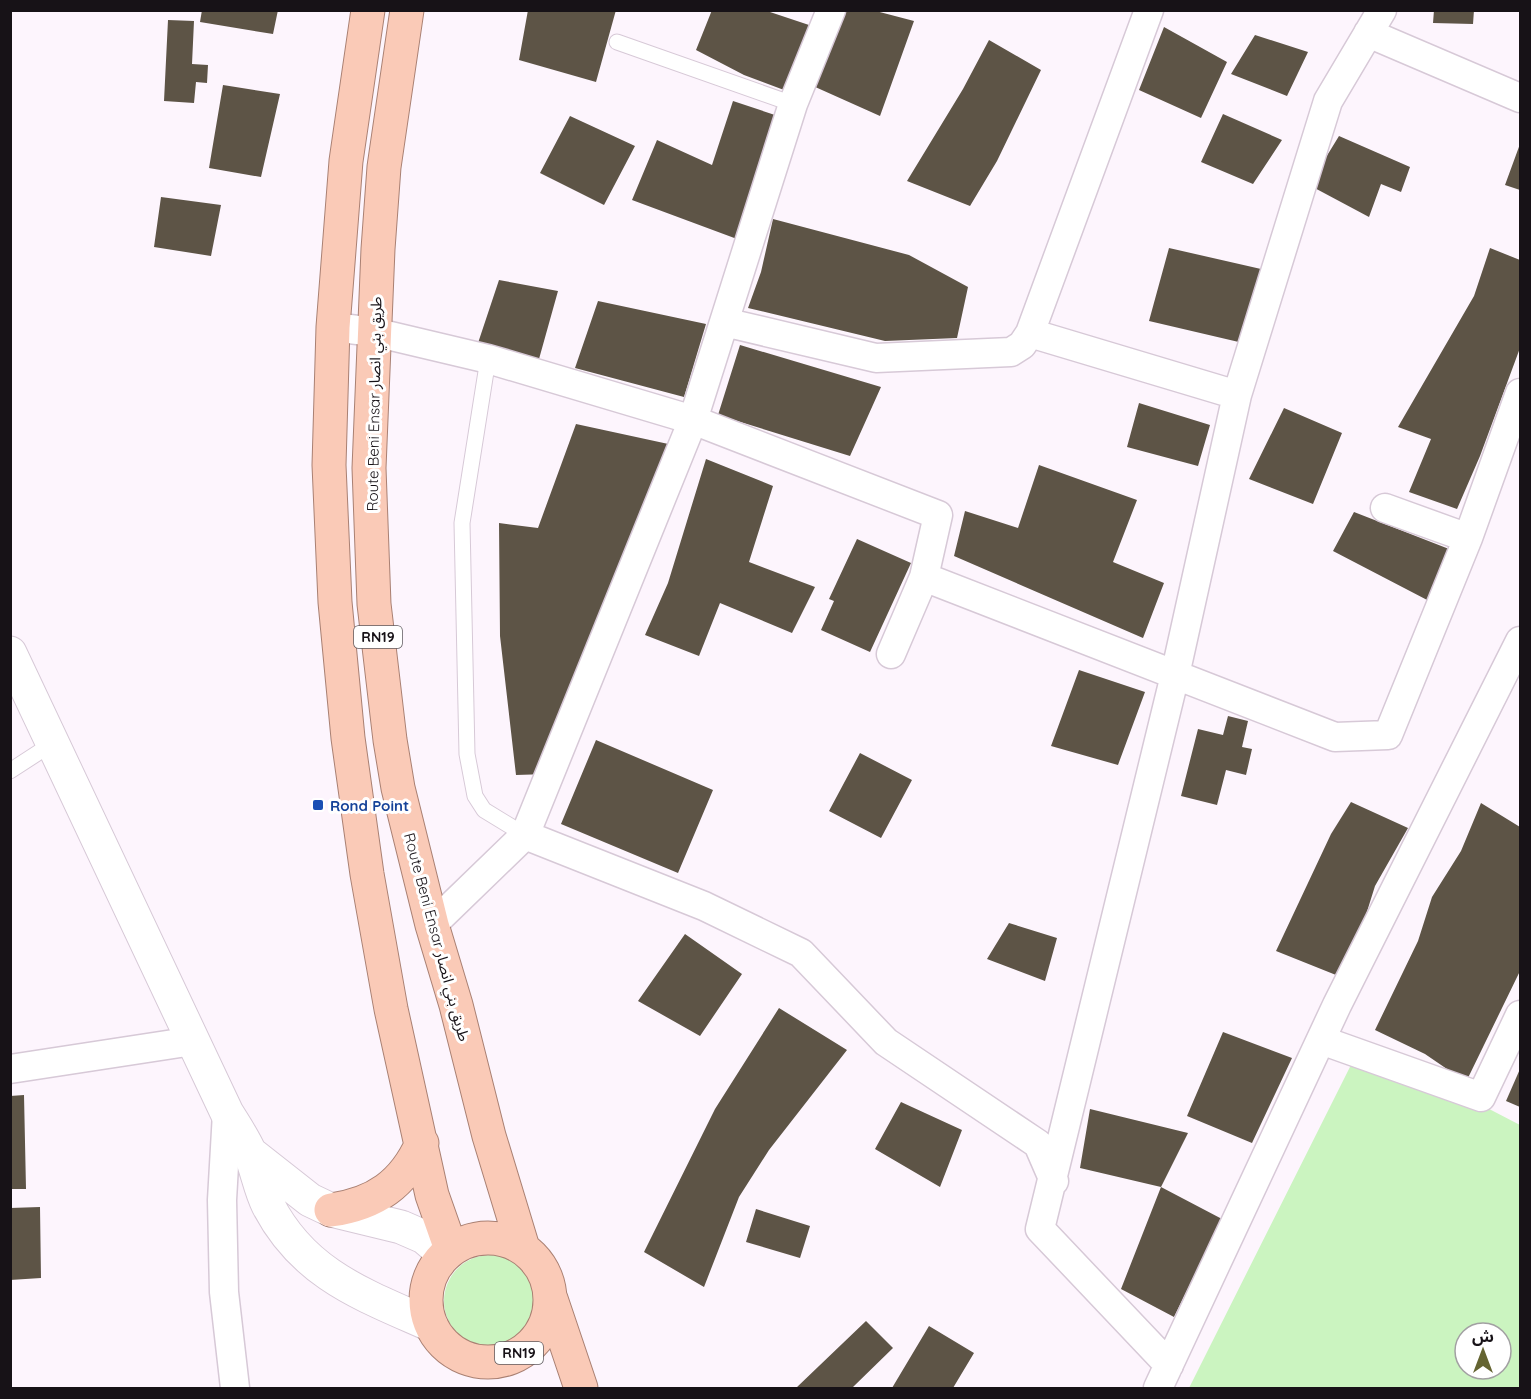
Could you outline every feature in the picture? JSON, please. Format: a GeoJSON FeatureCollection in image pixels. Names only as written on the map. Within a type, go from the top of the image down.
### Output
{"type":"FeatureCollection","features":[{"type":"Feature","properties":{"kind":"highway","name":"RN19"},"geometry":{"type":"LineString","coordinates":[[368,10],[346,161],[333,327],[329,465],[336,602],[348,738],[367,874],[389,998],[432,1195],[448,1252]]}},
{"type":"Feature","properties":{"kind":"highway","name":"Route Beni Ensar طريق بني انصار"},"geometry":{"type":"LineString","coordinates":[[407,10],[384,167],[374,332],[369,468],[374,604],[391,750],[432,925],[456,1005],[489,1136],[524,1248]]}},
{"type":"Feature","properties":{"kind":"highway"},"geometry":{"type":"LineString","coordinates":[[331,1210],[370,1201],[387,1191],[408,1169],[422,1143]]}},
{"type":"Feature","properties":{"kind":"highway"},"geometry":{"type":"LineString","coordinates":[[431,1325],[426,1308],[426,1288],[433,1270],[448,1252],[468,1240],[487,1237],[506,1240],[524,1248]]}},
{"type":"Feature","properties":{"kind":"highway","name":"RN19"},"geometry":{"type":"LineString","coordinates":[[524,1248],[538,1262],[548,1280],[551,1299],[581,1389]]}},
{"type":"Feature","properties":{"kind":"highway","name":"RN19"},"geometry":{"type":"LineString","coordinates":[[457,1353],[474,1360],[493,1362],[511,1358],[527,1348],[540,1334],[549,1317],[551,1299]]}},
{"type":"Feature","properties":{"kind":"highway","name":"RN19"},"geometry":{"type":"LineString","coordinates":[[431,1325],[442,1341],[457,1353],[485,1389]]}},
{"type":"Feature","properties":{"kind":"street"},"geometry":{"type":"LineString","coordinates":[[432,925],[525,835],[693,420],[793,104],[831,10]]}},
{"type":"Feature","properties":{"kind":"street"},"geometry":{"type":"LineString","coordinates":[[724,322],[876,358],[1011,352],[1022,345],[1030,333],[1149,10]]}},
{"type":"Feature","properties":{"kind":"street"},"geometry":{"type":"LineString","coordinates":[[1521,98],[1375,22],[1328,101],[1237,395],[1175,675],[1054,1181],[1040,1229],[1164,1377],[1321,1040],[1521,641]]}},
{"type":"Feature","properties":{"kind":"street"},"geometry":{"type":"LineString","coordinates":[[333,327],[374,332],[488,359],[693,420],[938,515],[924,577],[891,654]]}},
{"type":"Feature","properties":{"kind":"street"},"geometry":{"type":"LineString","coordinates":[[1030,333],[1237,395]]}},
{"type":"Feature","properties":{"kind":"street"},"geometry":{"type":"LineString","coordinates":[[924,577],[1335,737],[1388,735],[1468,538],[1521,393]]}},
{"type":"Feature","properties":{"kind":"street"},"geometry":{"type":"LineString","coordinates":[[1385,508],[1468,538]]}},
{"type":"Feature","properties":{"kind":"street"},"geometry":{"type":"LineString","coordinates":[[10,653],[227,1113],[249,1152],[268,1204],[288,1239],[313,1265],[356,1291],[431,1325]]}},
{"type":"Feature","properties":{"kind":"street"},"geometry":{"type":"LineString","coordinates":[[525,835],[705,906],[801,953],[886,1042],[1038,1144],[1054,1181]]}},
{"type":"Feature","properties":{"kind":"street"},"geometry":{"type":"LineString","coordinates":[[1321,1040],[1482,1097],[1521,1015]]}},
{"type":"Feature","properties":{"kind":"street"},"geometry":{"type":"LineString","coordinates":[[10,1069],[194,1041]]}},
{"type":"Feature","properties":{"kind":"street"},"geometry":{"type":"LineString","coordinates":[[227,1113],[222,1212],[224,1292],[235,1389]]}},
{"type":"Feature","properties":{"kind":"street"},"geometry":{"type":"LineString","coordinates":[[249,1152],[309,1200],[331,1210],[401,1227],[424,1237],[448,1252]]}},
{"type":"Feature","properties":{"kind":"lane"},"geometry":{"type":"LineString","coordinates":[[617,42],[793,104]]}},
{"type":"Feature","properties":{"kind":"lane"},"geometry":{"type":"LineString","coordinates":[[488,359],[462,523],[467,754],[475,796],[484,810],[525,835]]}},
{"type":"Feature","properties":{"kind":"lane"},"geometry":{"type":"LineString","coordinates":[[10,771],[53,742]]}},
{"type":"Feature","properties":{"kind":"green space"},"geometry":{"type":"Polygon","coordinates":[[[1362,1043],[1520,1125],[1520,1388],[1189,1388],[1362,1043]]]}},
{"type":"Feature","properties":{"kind":"green space"},"geometry":{"type":"Polygon","coordinates":[[[490,1255],[508,1258],[523,1268],[533,1283],[536,1301],[533,1319],[523,1334],[508,1344],[490,1347],[472,1344],[457,1334],[447,1319],[444,1301],[447,1283],[457,1268],[472,1258],[490,1255]]]}},
{"type":"Feature","properties":{"kind":"building"},"geometry":{"type":"Polygon","coordinates":[[[202,10],[278,10],[273,34],[200,22],[202,10]]]}},
{"type":"Feature","properties":{"kind":"building"},"geometry":{"type":"Polygon","coordinates":[[[528,10],[616,10],[596,82],[519,60],[528,10]]]}},
{"type":"Feature","properties":{"kind":"building"},"geometry":{"type":"Polygon","coordinates":[[[712,10],[764,10],[815,27],[792,93],[744,75],[696,50],[712,10]]]}},
{"type":"Feature","properties":{"kind":"building"},"geometry":{"type":"Polygon","coordinates":[[[847,10],[872,10],[914,21],[880,116],[813,86],[847,10]]]}},
{"type":"Feature","properties":{"kind":"building"},"geometry":{"type":"Polygon","coordinates":[[[1434,10],[1474,10],[1473,24],[1433,23],[1434,10]]]}},
{"type":"Feature","properties":{"kind":"building"},"geometry":{"type":"Polygon","coordinates":[[[168,20],[194,21],[192,64],[208,65],[207,83],[196,82],[194,103],[164,101],[168,20]]]}},
{"type":"Feature","properties":{"kind":"building"},"geometry":{"type":"Polygon","coordinates":[[[1164,27],[1227,62],[1201,118],[1139,90],[1164,27]]]}},
{"type":"Feature","properties":{"kind":"building"},"geometry":{"type":"Polygon","coordinates":[[[1255,35],[1308,52],[1287,96],[1231,74],[1255,35]]]}},
{"type":"Feature","properties":{"kind":"building"},"geometry":{"type":"Polygon","coordinates":[[[989,40],[1041,70],[997,161],[970,206],[907,181],[963,89],[989,40]]]}},
{"type":"Feature","properties":{"kind":"building"},"geometry":{"type":"Polygon","coordinates":[[[223,85],[280,94],[261,177],[209,168],[223,85]]]}},
{"type":"Feature","properties":{"kind":"building"},"geometry":{"type":"Polygon","coordinates":[[[733,101],[781,117],[737,239],[632,200],[657,140],[712,165],[733,101]]]}},
{"type":"Feature","properties":{"kind":"building"},"geometry":{"type":"Polygon","coordinates":[[[1223,114],[1282,140],[1253,184],[1201,162],[1223,114]]]}},
{"type":"Feature","properties":{"kind":"building"},"geometry":{"type":"Polygon","coordinates":[[[570,116],[635,146],[604,205],[540,173],[570,116]]]}},
{"type":"Feature","properties":{"kind":"building"},"geometry":{"type":"Polygon","coordinates":[[[1339,136],[1410,167],[1401,192],[1381,184],[1369,217],[1309,185],[1339,136]]]}},
{"type":"Feature","properties":{"kind":"building"},"geometry":{"type":"Polygon","coordinates":[[[1520,144],[1520,190],[1505,185],[1520,144]]]}},
{"type":"Feature","properties":{"kind":"building"},"geometry":{"type":"Polygon","coordinates":[[[161,197],[221,205],[211,256],[154,247],[161,197]]]}},
{"type":"Feature","properties":{"kind":"building"},"geometry":{"type":"Polygon","coordinates":[[[773,219],[909,255],[968,287],[957,338],[885,341],[748,308],[761,272],[773,219]]]}},
{"type":"Feature","properties":{"kind":"building"},"geometry":{"type":"Polygon","coordinates":[[[1169,248],[1261,269],[1243,343],[1149,321],[1169,248]]]}},
{"type":"Feature","properties":{"kind":"building"},"geometry":{"type":"Polygon","coordinates":[[[1490,248],[1520,260],[1520,348],[1480,456],[1457,509],[1409,492],[1431,439],[1398,427],[1474,296],[1490,248]]]}},
{"type":"Feature","properties":{"kind":"building"},"geometry":{"type":"Polygon","coordinates":[[[499,280],[558,291],[539,359],[478,343],[499,280]]]}},
{"type":"Feature","properties":{"kind":"building"},"geometry":{"type":"Polygon","coordinates":[[[598,301],[706,324],[684,397],[575,368],[598,301]]]}},
{"type":"Feature","properties":{"kind":"building"},"geometry":{"type":"Polygon","coordinates":[[[740,345],[881,387],[850,456],[718,415],[740,345]]]}},
{"type":"Feature","properties":{"kind":"building"},"geometry":{"type":"Polygon","coordinates":[[[1139,403],[1210,425],[1198,466],[1127,447],[1139,403]]]}},
{"type":"Feature","properties":{"kind":"building"},"geometry":{"type":"Polygon","coordinates":[[[1284,408],[1342,433],[1313,504],[1249,479],[1284,408]]]}},
{"type":"Feature","properties":{"kind":"building"},"geometry":{"type":"Polygon","coordinates":[[[576,424],[673,445],[548,774],[516,775],[500,636],[499,523],[538,528],[576,424]]]}},
{"type":"Feature","properties":{"kind":"building"},"geometry":{"type":"Polygon","coordinates":[[[706,459],[773,486],[749,562],[815,587],[792,633],[720,603],[699,656],[645,635],[668,583],[706,459]]]}},
{"type":"Feature","properties":{"kind":"building"},"geometry":{"type":"Polygon","coordinates":[[[1039,465],[1137,500],[1113,562],[1164,583],[1143,638],[954,556],[965,511],[1018,528],[1039,465]]]}},
{"type":"Feature","properties":{"kind":"building"},"geometry":{"type":"Polygon","coordinates":[[[1354,512],[1449,549],[1431,602],[1333,551],[1354,512]]]}},
{"type":"Feature","properties":{"kind":"building"},"geometry":{"type":"Polygon","coordinates":[[[857,539],[911,563],[870,652],[821,630],[834,601],[829,599],[857,539]]]}},
{"type":"Feature","properties":{"kind":"building"},"geometry":{"type":"Polygon","coordinates":[[[1079,670],[1145,692],[1118,765],[1051,746],[1079,670]]]}},
{"type":"Feature","properties":{"kind":"building"},"geometry":{"type":"Polygon","coordinates":[[[1228,716],[1248,721],[1242,747],[1252,749],[1246,775],[1226,770],[1217,805],[1181,796],[1198,729],[1223,735],[1228,716]]]}},
{"type":"Feature","properties":{"kind":"building"},"geometry":{"type":"Polygon","coordinates":[[[596,740],[713,790],[678,873],[561,824],[596,740]]]}},
{"type":"Feature","properties":{"kind":"building"},"geometry":{"type":"Polygon","coordinates":[[[860,753],[912,780],[881,838],[829,811],[860,753]]]}},
{"type":"Feature","properties":{"kind":"building"},"geometry":{"type":"Polygon","coordinates":[[[1351,802],[1408,828],[1375,886],[1359,937],[1336,975],[1276,951],[1331,834],[1351,802]]]}},
{"type":"Feature","properties":{"kind":"building"},"geometry":{"type":"Polygon","coordinates":[[[1481,803],[1520,827],[1520,971],[1466,1082],[1425,1054],[1375,1030],[1418,941],[1432,897],[1461,851],[1481,803]]]}},
{"type":"Feature","properties":{"kind":"building"},"geometry":{"type":"Polygon","coordinates":[[[1009,923],[1057,938],[1045,981],[987,959],[1009,923]]]}},
{"type":"Feature","properties":{"kind":"building"},"geometry":{"type":"Polygon","coordinates":[[[685,934],[742,974],[700,1036],[638,1001],[685,934]]]}},
{"type":"Feature","properties":{"kind":"building"},"geometry":{"type":"Polygon","coordinates":[[[779,1008],[847,1050],[769,1150],[739,1197],[704,1287],[644,1252],[715,1109],[779,1008]]]}},
{"type":"Feature","properties":{"kind":"building"},"geometry":{"type":"Polygon","coordinates":[[[1223,1032],[1292,1058],[1252,1143],[1187,1116],[1223,1032]]]}},
{"type":"Feature","properties":{"kind":"building"},"geometry":{"type":"Polygon","coordinates":[[[1520,1069],[1520,1107],[1506,1101],[1520,1069]]]}},
{"type":"Feature","properties":{"kind":"building"},"geometry":{"type":"Polygon","coordinates":[[[24,1095],[26,1189],[10,1189],[10,1096],[24,1095]]]}},
{"type":"Feature","properties":{"kind":"building"},"geometry":{"type":"Polygon","coordinates":[[[901,1102],[962,1130],[940,1187],[875,1149],[901,1102]]]}},
{"type":"Feature","properties":{"kind":"building"},"geometry":{"type":"Polygon","coordinates":[[[1090,1109],[1188,1133],[1161,1187],[1080,1168],[1090,1109]]]}},
{"type":"Feature","properties":{"kind":"building"},"geometry":{"type":"Polygon","coordinates":[[[1161,1187],[1222,1219],[1174,1317],[1121,1289],[1161,1187]]]}},
{"type":"Feature","properties":{"kind":"building"},"geometry":{"type":"Polygon","coordinates":[[[40,1207],[41,1278],[10,1280],[10,1208],[40,1207]]]}},
{"type":"Feature","properties":{"kind":"building"},"geometry":{"type":"Polygon","coordinates":[[[756,1209],[810,1226],[800,1258],[746,1242],[756,1209]]]}},
{"type":"Feature","properties":{"kind":"building"},"geometry":{"type":"Polygon","coordinates":[[[866,1321],[893,1348],[853,1387],[855,1388],[796,1388],[866,1321]]]}},
{"type":"Feature","properties":{"kind":"building"},"geometry":{"type":"Polygon","coordinates":[[[929,1326],[974,1353],[953,1388],[892,1388],[929,1326]]]}},
{"type":"Feature","properties":{"kind":"place","name":"Rond Point"},"geometry":{"type":"Point","coordinates":[318,805]}}]}
